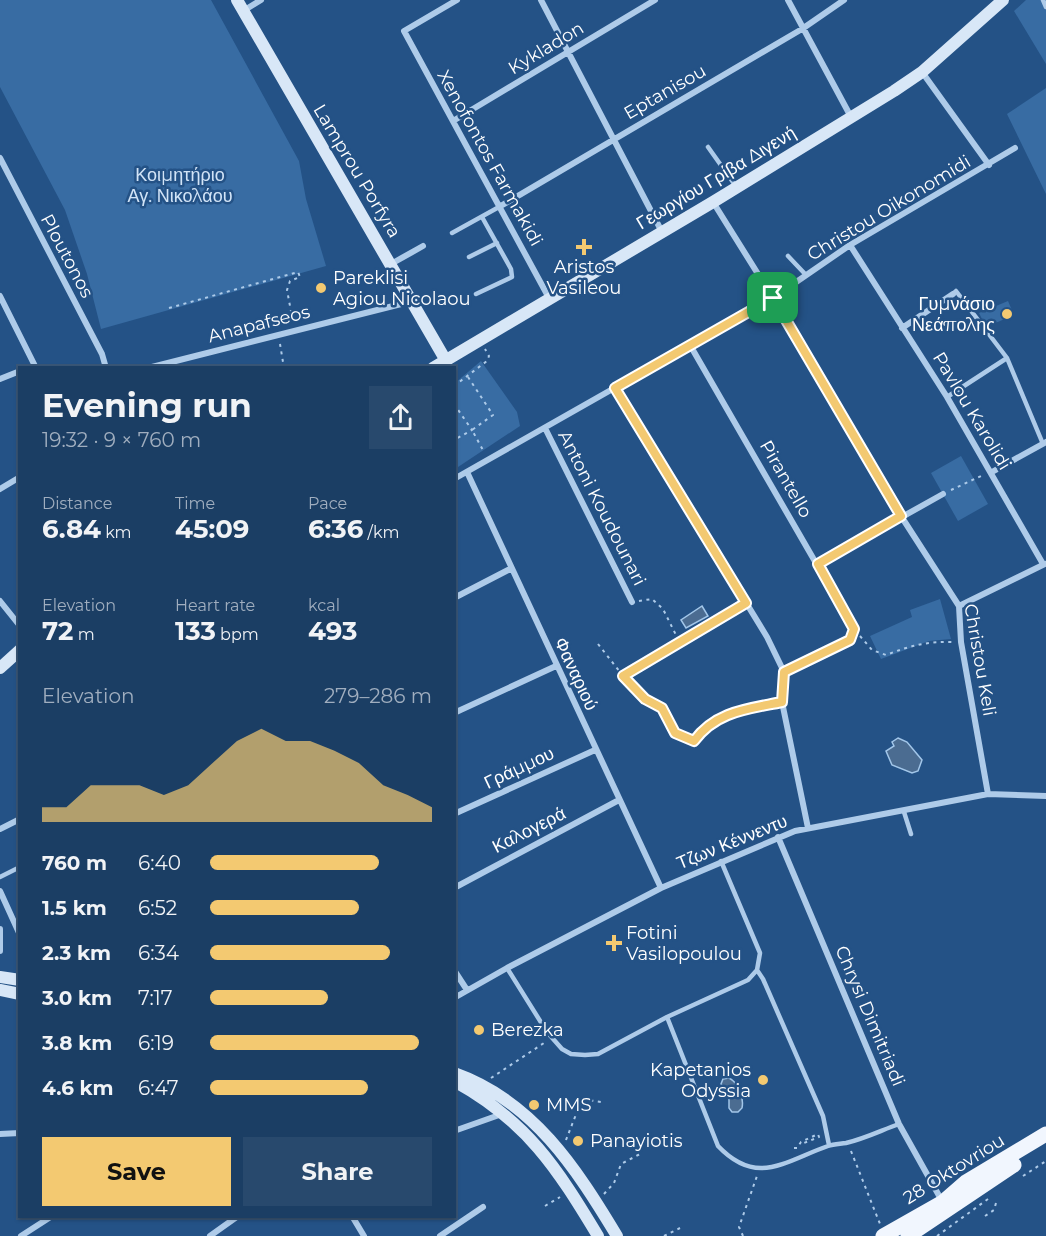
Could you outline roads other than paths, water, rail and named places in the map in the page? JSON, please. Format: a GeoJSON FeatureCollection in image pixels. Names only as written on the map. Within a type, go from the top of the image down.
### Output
{"type":"FeatureCollection","features":[{"type":"Feature","properties":{"kind":"main road","name":"Γεωργίου Γρίβα Διγενή"},"geometry":{"type":"LineString","coordinates":[[436,366],[737,188],[922,72],[1003,0]]}},
{"type":"Feature","properties":{"kind":"main road","name":"Lamprou Porfyra"},"geometry":{"type":"LineString","coordinates":[[240,6],[445,359]]}},
{"type":"Feature","properties":{"kind":"main road"},"geometry":{"type":"LineString","coordinates":[[0,668],[18,652]]}},
{"type":"Feature","properties":{"kind":"main road"},"geometry":{"type":"LineString","coordinates":[[0,977],[18,980]]}},
{"type":"Feature","properties":{"kind":"main road"},"geometry":{"type":"LineString","coordinates":[[0,990],[18,994]]}},
{"type":"Feature","properties":{"kind":"main road"},"geometry":{"type":"LineString","coordinates":[[456,1074],[488,1087],[512,1103],[546,1134],[584,1182],[617,1236]]}},
{"type":"Feature","properties":{"kind":"main road"},"geometry":{"type":"LineString","coordinates":[[456,1082],[505,1113],[537,1144],[571,1191],[598,1236]]}},
{"type":"Feature","properties":{"kind":"main road","name":"28 Oktovriou"},"geometry":{"type":"LineString","coordinates":[[882,1233],[943,1202],[966,1182],[1046,1134]]}},
{"type":"Feature","properties":{"kind":"main road","name":"28 Oktovriou"},"geometry":{"type":"LineString","coordinates":[[908,1236],[1046,1143]]}},
{"type":"Feature","properties":{"kind":"street"},"geometry":{"type":"LineString","coordinates":[[240,6],[261,0]]}},
{"type":"Feature","properties":{"kind":"street","name":"Xenofontos Farmakidi"},"geometry":{"type":"LineString","coordinates":[[457,0],[404,32],[549,298]]}},
{"type":"Feature","properties":{"kind":"street"},"geometry":{"type":"LineString","coordinates":[[541,0],[566,53],[662,232]]}},
{"type":"Feature","properties":{"kind":"street","name":"Kykladon"},"geometry":{"type":"LineString","coordinates":[[453,121],[655,0]]}},
{"type":"Feature","properties":{"kind":"street"},"geometry":{"type":"LineString","coordinates":[[788,0],[851,117]]}},
{"type":"Feature","properties":{"kind":"street","name":"Eptanisou"},"geometry":{"type":"LineString","coordinates":[[499,207],[802,29],[844,0]]}},
{"type":"Feature","properties":{"kind":"street"},"geometry":{"type":"LineString","coordinates":[[922,72],[989,165]]}},
{"type":"Feature","properties":{"kind":"street","name":"Christou Oikonomidi"},"geometry":{"type":"LineString","coordinates":[[456,478],[773,298],[850,245],[1015,148]]}},
{"type":"Feature","properties":{"kind":"street","name":"Ploutonos"},"geometry":{"type":"LineString","coordinates":[[0,159],[102,354],[105,366]]}},
{"type":"Feature","properties":{"kind":"street","name":"Christou Keli"},"geometry":{"type":"LineString","coordinates":[[713,202],[773,298],[901,516],[959,606],[962,642],[988,794]]}},
{"type":"Feature","properties":{"kind":"street","name":"Pavlou Karolidi"},"geometry":{"type":"LineString","coordinates":[[850,245],[947,397],[1045,564]]}},
{"type":"Feature","properties":{"kind":"street"},"geometry":{"type":"LineString","coordinates":[[391,264],[423,246]]}},
{"type":"Feature","properties":{"kind":"street"},"geometry":{"type":"LineString","coordinates":[[902,328],[952,294]]}},
{"type":"Feature","properties":{"kind":"street"},"geometry":{"type":"LineString","coordinates":[[0,296],[32,366]]}},
{"type":"Feature","properties":{"kind":"street","name":"Anapafseos"},"geometry":{"type":"LineString","coordinates":[[156,366],[413,301]]}},
{"type":"Feature","properties":{"kind":"street","name":"Pirantello"},"geometry":{"type":"LineString","coordinates":[[690,345],[854,629],[850,640],[784,672]]}},
{"type":"Feature","properties":{"kind":"street"},"geometry":{"type":"LineString","coordinates":[[0,379],[18,372]]}},
{"type":"Feature","properties":{"kind":"street"},"geometry":{"type":"LineString","coordinates":[[615,388],[746,603],[784,672],[782,702],[808,828]]}},
{"type":"Feature","properties":{"kind":"street","name":"Antoni Koudounari"},"geometry":{"type":"LineString","coordinates":[[544,428],[632,602]]}},
{"type":"Feature","properties":{"kind":"street"},"geometry":{"type":"LineString","coordinates":[[992,472],[1044,443]]}},
{"type":"Feature","properties":{"kind":"street","name":"Φαναριού"},"geometry":{"type":"LineString","coordinates":[[467,472],[510,569],[661,888]]}},
{"type":"Feature","properties":{"kind":"street"},"geometry":{"type":"LineString","coordinates":[[0,489],[18,478]]}},
{"type":"Feature","properties":{"kind":"street"},"geometry":{"type":"LineString","coordinates":[[818,564],[943,494]]}},
{"type":"Feature","properties":{"kind":"street"},"geometry":{"type":"LineString","coordinates":[[959,606],[1045,564]]}},
{"type":"Feature","properties":{"kind":"street"},"geometry":{"type":"LineString","coordinates":[[456,597],[510,569]]}},
{"type":"Feature","properties":{"kind":"street"},"geometry":{"type":"LineString","coordinates":[[0,601],[18,624]]}},
{"type":"Feature","properties":{"kind":"street"},"geometry":{"type":"LineString","coordinates":[[456,712],[556,666]]}},
{"type":"Feature","properties":{"kind":"street","name":"Γράμμου"},"geometry":{"type":"LineString","coordinates":[[456,813],[595,750]]}},
{"type":"Feature","properties":{"kind":"street","name":"Τζων Κέννεντυ"},"geometry":{"type":"LineString","coordinates":[[456,997],[661,888],[778,837],[808,828],[904,812],[988,794],[1046,796]]}},
{"type":"Feature","properties":{"kind":"street","name":"Καλογερά"},"geometry":{"type":"LineString","coordinates":[[456,887],[619,800]]}},
{"type":"Feature","properties":{"kind":"street"},"geometry":{"type":"LineString","coordinates":[[0,829],[18,820]]}},
{"type":"Feature","properties":{"kind":"street","name":"Chrysi Dimitriadi"},"geometry":{"type":"LineString","coordinates":[[778,837],[899,1124],[943,1202]]}},
{"type":"Feature","properties":{"kind":"street"},"geometry":{"type":"LineString","coordinates":[[0,891],[18,931]]}},
{"type":"Feature","properties":{"kind":"street"},"geometry":{"type":"LineString","coordinates":[[0,928],[0,951]]}},
{"type":"Feature","properties":{"kind":"street"},"geometry":{"type":"LineString","coordinates":[[456,973],[467,990]]}},
{"type":"Feature","properties":{"kind":"street"},"geometry":{"type":"LineString","coordinates":[[456,1130],[505,1113]]}},
{"type":"Feature","properties":{"kind":"street"},"geometry":{"type":"LineString","coordinates":[[0,1134],[18,1133]]}},
{"type":"Feature","properties":{"kind":"street"},"geometry":{"type":"LineString","coordinates":[[440,1236],[483,1207]]}},
{"type":"Feature","properties":{"kind":"street"},"geometry":{"type":"LineString","coordinates":[[21,1236],[48,1218]]}},
{"type":"Feature","properties":{"kind":"street"},"geometry":{"type":"LineString","coordinates":[[210,1236],[235,1218]]}},
{"type":"Feature","properties":{"kind":"street"},"geometry":{"type":"LineString","coordinates":[[353,1218],[364,1236]]}},
{"type":"Feature","properties":{"kind":"lane"},"geometry":{"type":"LineString","coordinates":[[1042,0],[1046,7]]}},
{"type":"Feature","properties":{"kind":"lane"},"geometry":{"type":"LineString","coordinates":[[708,147],[737,188]]}},
{"type":"Feature","properties":{"kind":"lane"},"geometry":{"type":"LineString","coordinates":[[452,233],[499,207]]}},
{"type":"Feature","properties":{"kind":"lane"},"geometry":{"type":"LineString","coordinates":[[476,294],[512,277],[512,269],[482,217]]}},
{"type":"Feature","properties":{"kind":"lane"},"geometry":{"type":"LineString","coordinates":[[469,257],[497,243]]}},
{"type":"Feature","properties":{"kind":"lane"},"geometry":{"type":"LineString","coordinates":[[788,256],[806,275]]}},
{"type":"Feature","properties":{"kind":"lane"},"geometry":{"type":"LineString","coordinates":[[952,294],[956,291],[1007,358],[1044,443]]}},
{"type":"Feature","properties":{"kind":"lane"},"geometry":{"type":"LineString","coordinates":[[947,397],[1007,358]]}},
{"type":"Feature","properties":{"kind":"lane"},"geometry":{"type":"LineString","coordinates":[[904,812],[911,834]]}},
{"type":"Feature","properties":{"kind":"lane"},"geometry":{"type":"LineString","coordinates":[[507,968],[552,1038],[571,1054],[598,1054],[667,1017],[748,980],[757,970],[760,953],[721,861]]}},
{"type":"Feature","properties":{"kind":"lane"},"geometry":{"type":"LineString","coordinates":[[0,877],[18,868]]}},
{"type":"Feature","properties":{"kind":"lane"},"geometry":{"type":"LineString","coordinates":[[757,970],[823,1116],[830,1145]]}},
{"type":"Feature","properties":{"kind":"lane"},"geometry":{"type":"LineString","coordinates":[[667,1017],[708,1124],[718,1146],[728,1157],[757,1170],[789,1164],[830,1145],[847,1143],[899,1124]]}},
{"type":"Feature","properties":{"kind":"place","name":"Aristos Vasileou"},"geometry":{"type":"Point","coordinates":[584,247]}},
{"type":"Feature","properties":{"kind":"place","name":"Pareklisi Agiou Nicolaou"},"geometry":{"type":"Point","coordinates":[321,288]}},
{"type":"Feature","properties":{"kind":"place","name":"Γυμνάσιο Νεάπολης"},"geometry":{"type":"Point","coordinates":[1007,314]}},
{"type":"Feature","properties":{"kind":"place","name":"Fotini Vasilopoulou"},"geometry":{"type":"Point","coordinates":[614,943]}},
{"type":"Feature","properties":{"kind":"place","name":"Berezka"},"geometry":{"type":"Point","coordinates":[479,1030]}},
{"type":"Feature","properties":{"kind":"place","name":"Kapetanios Odyssia"},"geometry":{"type":"Point","coordinates":[763,1080]}},
{"type":"Feature","properties":{"kind":"place","name":"MMS"},"geometry":{"type":"Point","coordinates":[534,1105]}},
{"type":"Feature","properties":{"kind":"place","name":"Panayiotis"},"geometry":{"type":"Point","coordinates":[578,1141]}},
{"type":"Feature","properties":{"kind":"park label","name":"Κοιμητήριο Αγ. Νικολάου"},"geometry":{"type":"Point","coordinates":[180,186]}}]}
